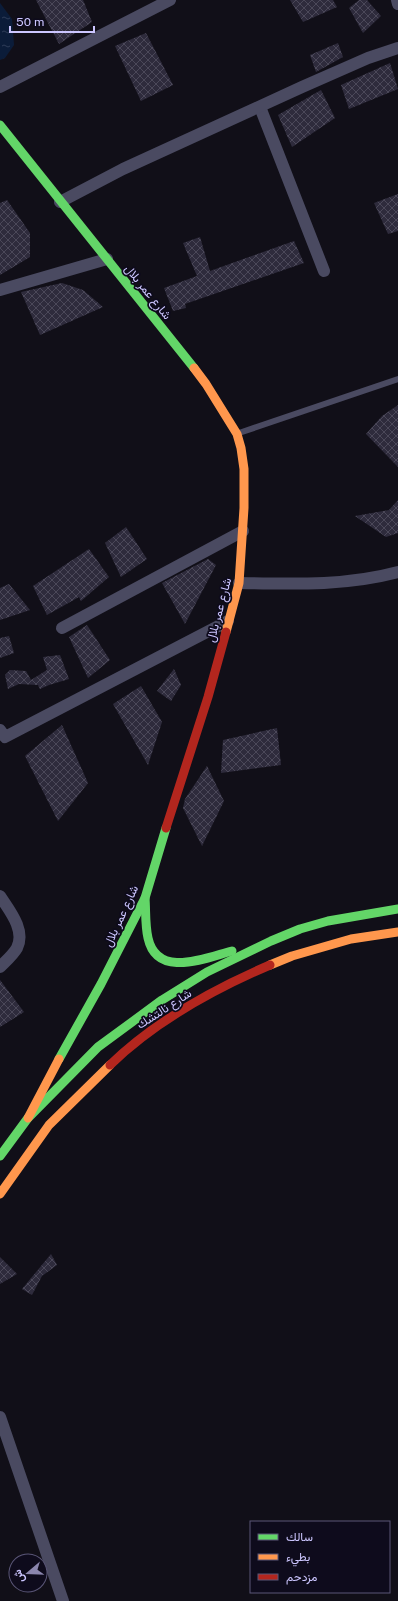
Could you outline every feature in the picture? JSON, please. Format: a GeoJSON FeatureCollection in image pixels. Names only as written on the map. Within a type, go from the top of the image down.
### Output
{"type":"FeatureCollection","features":[{"type":"Feature","properties":{"kind":"street"},"geometry":{"type":"LineString","coordinates":[[0,87],[170,0]]}},
{"type":"Feature","properties":{"kind":"street"},"geometry":{"type":"LineString","coordinates":[[397,0],[398,4]]}},
{"type":"Feature","properties":{"kind":"street"},"geometry":{"type":"LineString","coordinates":[[60,202],[116,172],[368,58],[396,50]]}},
{"type":"Feature","properties":{"kind":"street"},"geometry":{"type":"LineString","coordinates":[[260,107],[324,271]]}},
{"type":"Feature","properties":{"kind":"street","name":"شارع عمر بلال"},"geometry":{"type":"LineString","coordinates":[[0,125],[206,384],[237,434],[244,469],[240,584],[228,621],[208,697],[177,790],[145,898],[101,984],[58,1059],[28,1118]]}},
{"type":"Feature","properties":{"kind":"street"},"geometry":{"type":"LineString","coordinates":[[0,290],[107,259]]}},
{"type":"Feature","properties":{"kind":"street"},"geometry":{"type":"LineString","coordinates":[[62,628],[243,531]]}},
{"type":"Feature","properties":{"kind":"street"},"geometry":{"type":"LineString","coordinates":[[240,584],[317,584],[346,582],[384,576],[398,572]]}},
{"type":"Feature","properties":{"kind":"street"},"geometry":{"type":"LineString","coordinates":[[2,736],[228,621]]}},
{"type":"Feature","properties":{"kind":"street"},"geometry":{"type":"LineString","coordinates":[[0,896],[15,922],[19,938],[17,948],[0,967]]}},
{"type":"Feature","properties":{"kind":"street"},"geometry":{"type":"LineString","coordinates":[[145,898],[149,938],[152,950],[161,960],[172,964],[194,961],[271,940]]}},
{"type":"Feature","properties":{"kind":"street","name":"شارع نالتشك"},"geometry":{"type":"LineString","coordinates":[[0,1156],[28,1118],[98,1047],[162,1000],[207,972],[271,940],[300,929],[328,921],[398,909]]}},
{"type":"Feature","properties":{"kind":"street","name":"شارع نالتشك"},"geometry":{"type":"LineString","coordinates":[[0,1194],[49,1125],[119,1056],[162,1023],[233,981],[292,956],[351,939],[398,932]]}},
{"type":"Feature","properties":{"kind":"street"},"geometry":{"type":"LineString","coordinates":[[0,1417],[63,1601]]}},
{"type":"Feature","properties":{"kind":"lane"},"geometry":{"type":"LineString","coordinates":[[237,434],[398,379]]}},
{"type":"Feature","properties":{"kind":"water"},"geometry":{"type":"Polygon","coordinates":[[[0,3],[12,19],[14,45],[5,58],[0,60],[0,3]]]}},
{"type":"Feature","properties":{"kind":"building"},"geometry":{"type":"Polygon","coordinates":[[[36,0],[83,0],[92,22],[59,44],[36,0]]]}},
{"type":"Feature","properties":{"kind":"building"},"geometry":{"type":"Polygon","coordinates":[[[290,0],[333,0],[337,7],[303,22],[290,0]]]}},
{"type":"Feature","properties":{"kind":"building"},"geometry":{"type":"Polygon","coordinates":[[[359,0],[367,0],[381,16],[363,33],[349,8],[359,0]]]}},
{"type":"Feature","properties":{"kind":"building"},"geometry":{"type":"Polygon","coordinates":[[[146,33],[173,85],[141,101],[115,46],[146,33]]]}},
{"type":"Feature","properties":{"kind":"building"},"geometry":{"type":"Polygon","coordinates":[[[338,43],[343,57],[316,72],[310,55],[338,43]]]}},
{"type":"Feature","properties":{"kind":"building"},"geometry":{"type":"Polygon","coordinates":[[[390,63],[398,89],[349,109],[341,85],[390,63]]]}},
{"type":"Feature","properties":{"kind":"building"},"geometry":{"type":"Polygon","coordinates":[[[321,90],[335,118],[292,147],[278,115],[321,90]]]}},
{"type":"Feature","properties":{"kind":"building"},"geometry":{"type":"Polygon","coordinates":[[[398,194],[398,231],[388,234],[374,203],[398,194]]]}},
{"type":"Feature","properties":{"kind":"building"},"geometry":{"type":"Polygon","coordinates":[[[7,200],[30,233],[30,257],[0,275],[0,203],[7,200]]]}},
{"type":"Feature","properties":{"kind":"building"},"geometry":{"type":"Polygon","coordinates":[[[200,237],[210,271],[294,241],[304,263],[185,304],[186,308],[173,311],[164,288],[197,276],[183,243],[200,237]]]}},
{"type":"Feature","properties":{"kind":"building"},"geometry":{"type":"Polygon","coordinates":[[[62,283],[83,290],[103,307],[40,335],[21,292],[62,283]]]}},
{"type":"Feature","properties":{"kind":"building"},"geometry":{"type":"Polygon","coordinates":[[[398,405],[398,467],[366,434],[382,416],[398,405]]]}},
{"type":"Feature","properties":{"kind":"building"},"geometry":{"type":"Polygon","coordinates":[[[398,500],[398,533],[386,537],[355,516],[389,510],[398,500]]]}},
{"type":"Feature","properties":{"kind":"building"},"geometry":{"type":"Polygon","coordinates":[[[126,527],[147,559],[121,577],[105,543],[126,527]]]}},
{"type":"Feature","properties":{"kind":"building"},"geometry":{"type":"Polygon","coordinates":[[[89,549],[109,577],[81,601],[79,597],[47,615],[33,586],[89,549]]]}},
{"type":"Feature","properties":{"kind":"building"},"geometry":{"type":"Polygon","coordinates":[[[208,559],[216,565],[185,624],[162,583],[208,559]]]}},
{"type":"Feature","properties":{"kind":"building"},"geometry":{"type":"Polygon","coordinates":[[[9,584],[30,610],[0,620],[0,588],[9,584]]]}},
{"type":"Feature","properties":{"kind":"building"},"geometry":{"type":"Polygon","coordinates":[[[87,625],[110,660],[88,678],[69,637],[87,625]]]}},
{"type":"Feature","properties":{"kind":"building"},"geometry":{"type":"Polygon","coordinates":[[[9,636],[14,653],[0,658],[0,638],[9,636]]]}},
{"type":"Feature","properties":{"kind":"building"},"geometry":{"type":"Polygon","coordinates":[[[60,655],[69,679],[40,689],[38,685],[19,684],[8,689],[5,675],[10,670],[26,671],[31,680],[47,670],[43,657],[60,655]]]}},
{"type":"Feature","properties":{"kind":"building"},"geometry":{"type":"Polygon","coordinates":[[[174,669],[181,685],[171,701],[157,691],[174,669]]]}},
{"type":"Feature","properties":{"kind":"building"},"geometry":{"type":"Polygon","coordinates":[[[141,686],[162,722],[148,765],[113,704],[141,686]]]}},
{"type":"Feature","properties":{"kind":"building"},"geometry":{"type":"Polygon","coordinates":[[[62,725],[88,783],[58,821],[25,756],[62,725]]]}},
{"type":"Feature","properties":{"kind":"building"},"geometry":{"type":"Polygon","coordinates":[[[277,728],[281,765],[221,773],[223,740],[277,728]]]}},
{"type":"Feature","properties":{"kind":"building"},"geometry":{"type":"Polygon","coordinates":[[[207,766],[224,801],[202,846],[183,808],[185,799],[207,766]]]}},
{"type":"Feature","properties":{"kind":"building"},"geometry":{"type":"Polygon","coordinates":[[[0,980],[24,1012],[0,1027],[0,980]]]}},
{"type":"Feature","properties":{"kind":"building"},"geometry":{"type":"Polygon","coordinates":[[[51,1254],[57,1265],[42,1276],[32,1295],[22,1289],[51,1254]]]}},
{"type":"Feature","properties":{"kind":"building"},"geometry":{"type":"Polygon","coordinates":[[[0,1257],[17,1274],[0,1284],[0,1257]]]}},
{"type":"Feature","properties":{"kind":"traffic: fast"},"geometry":{"type":"LineString","coordinates":[[0,125],[194,368]]}},
{"type":"Feature","properties":{"kind":"traffic: fast"},"geometry":{"type":"LineString","coordinates":[[59,1059],[101,984],[145,898],[166,828]]}},
{"type":"Feature","properties":{"kind":"traffic: fast"},"geometry":{"type":"LineString","coordinates":[[145,898],[148,938],[153,951],[161,958],[171,962],[196,961],[232,951]]}},
{"type":"Feature","properties":{"kind":"traffic: fast"},"geometry":{"type":"LineString","coordinates":[[0,1156],[28,1118],[98,1047],[162,1000],[207,972],[271,941],[300,929],[328,921],[398,909]]}},
{"type":"Feature","properties":{"kind":"traffic: slow"},"geometry":{"type":"LineString","coordinates":[[194,368],[206,384],[237,434],[244,469],[244,508],[239,583],[226,632]]}},
{"type":"Feature","properties":{"kind":"traffic: slow"},"geometry":{"type":"LineString","coordinates":[[270,965],[292,956],[351,939],[398,932]]}},
{"type":"Feature","properties":{"kind":"traffic: slow"},"geometry":{"type":"LineString","coordinates":[[28,1118],[59,1059]]}},
{"type":"Feature","properties":{"kind":"traffic: slow"},"geometry":{"type":"LineString","coordinates":[[0,1194],[49,1125],[110,1065]]}},
{"type":"Feature","properties":{"kind":"traffic: jam"},"geometry":{"type":"LineString","coordinates":[[166,828],[208,697],[226,632]]}},
{"type":"Feature","properties":{"kind":"traffic: jam"},"geometry":{"type":"LineString","coordinates":[[110,1065],[127,1049],[165,1021],[206,996],[270,965]]}}]}
